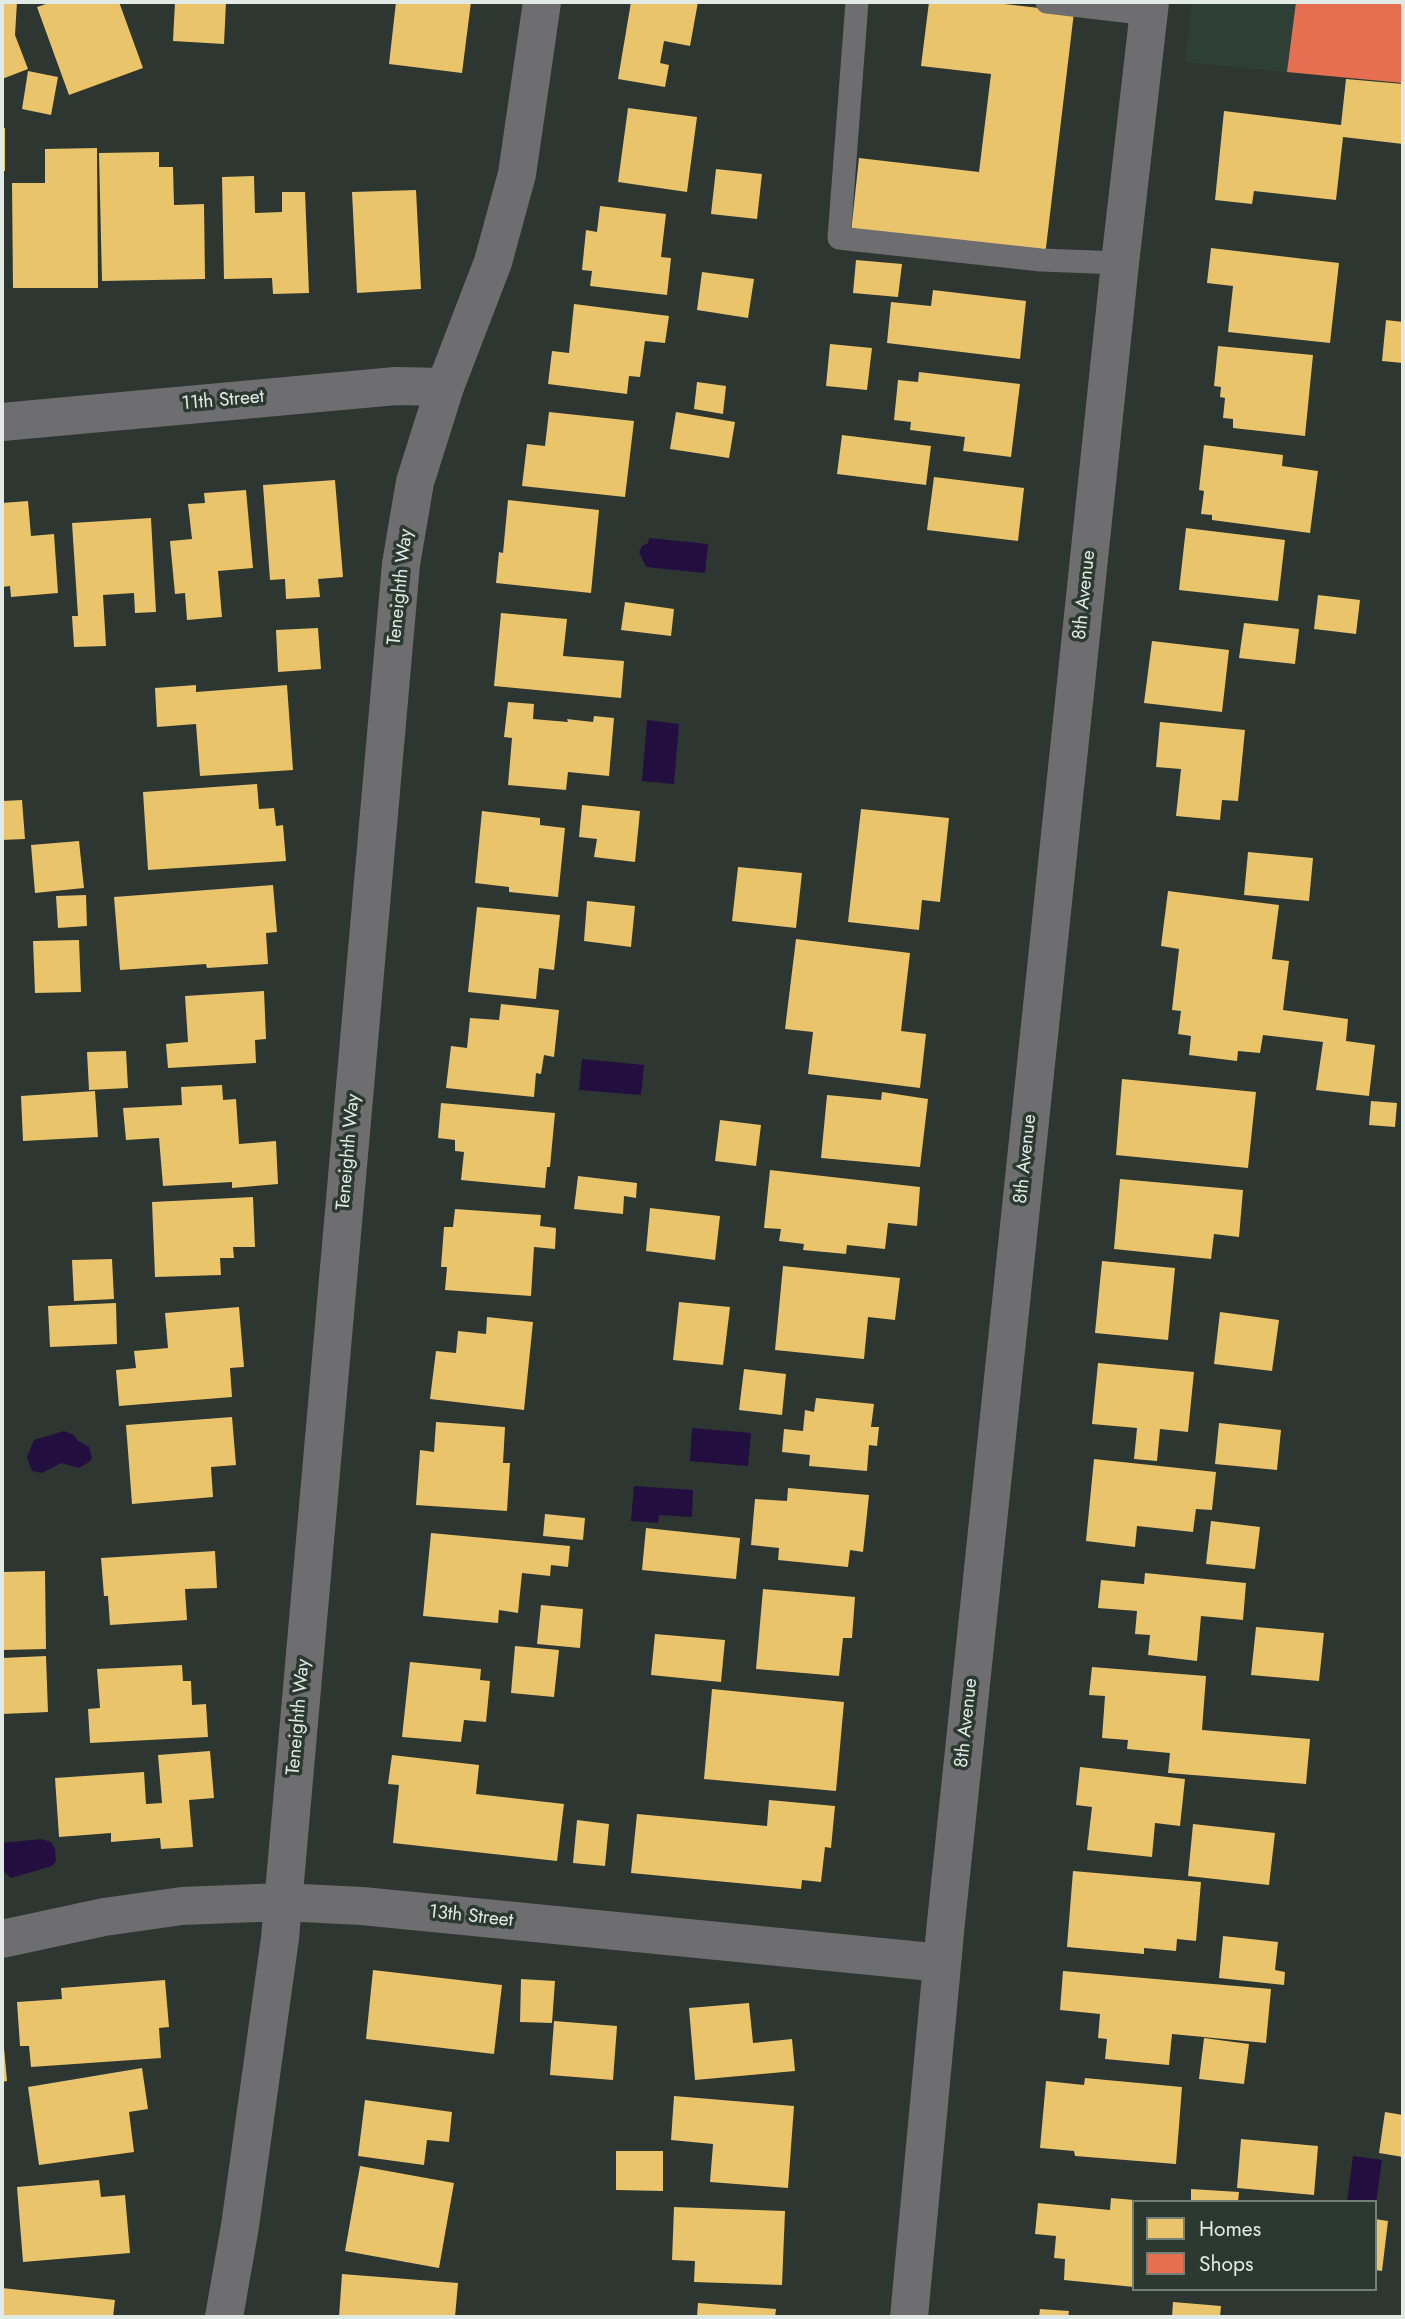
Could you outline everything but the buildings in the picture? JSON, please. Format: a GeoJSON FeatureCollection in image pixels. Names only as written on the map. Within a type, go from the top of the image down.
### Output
{"type":"FeatureCollection","features":[{"type":"Feature","properties":{"kind":"street","name":"Teneighth Way"},"geometry":{"type":"LineString","coordinates":[[224,2317],[240,2227],[280,1938],[401,564],[415,482],[445,387],[493,262],[517,174],[542,2]]}},
{"type":"Feature","properties":{"kind":"street","name":"8th Avenue"},"geometry":{"type":"LineString","coordinates":[[909,2317],[942,1963],[1149,8]]}},
{"type":"Feature","properties":{"kind":"street","name":"11th Street"},"geometry":{"type":"LineString","coordinates":[[2,422],[396,386],[445,387]]}},
{"type":"Feature","properties":{"kind":"street","name":"13th Street"},"geometry":{"type":"LineString","coordinates":[[2,1939],[104,1917],[169,1908],[282,1902],[362,1906],[942,1963]]}},
{"type":"Feature","properties":{"kind":"lane"},"geometry":{"type":"LineString","coordinates":[[857,2],[839,238],[1041,260],[1120,263]]}},
{"type":"Feature","properties":{"kind":"lane"},"geometry":{"type":"LineString","coordinates":[[1047,2],[1149,8]]}},
{"type":"Feature","properties":{"kind":"shaded area"},"geometry":{"type":"Polygon","coordinates":[[[1192,2],[1403,2],[1403,84],[1185,62],[1192,2]]]}},
{"type":"Feature","properties":{"kind":"shaded area"},"geometry":{"type":"Polygon","coordinates":[[[649,538],[708,544],[705,573],[646,567],[639,552],[649,538]]]}},
{"type":"Feature","properties":{"kind":"shaded area"},"geometry":{"type":"Polygon","coordinates":[[[647,720],[679,724],[674,784],[642,781],[647,720]]]}},
{"type":"Feature","properties":{"kind":"shaded area"},"geometry":{"type":"Polygon","coordinates":[[[582,1059],[644,1065],[641,1095],[579,1090],[582,1059]]]}},
{"type":"Feature","properties":{"kind":"shaded area"},"geometry":{"type":"Polygon","coordinates":[[[692,1428],[751,1433],[748,1466],[690,1461],[692,1428]]]}},
{"type":"Feature","properties":{"kind":"shaded area"},"geometry":{"type":"Polygon","coordinates":[[[64,1431],[89,1447],[92,1458],[89,1462],[79,1468],[61,1463],[42,1473],[32,1471],[27,1457],[34,1440],[64,1431]]]}},
{"type":"Feature","properties":{"kind":"shaded area"},"geometry":{"type":"Polygon","coordinates":[[[634,1486],[693,1490],[692,1517],[659,1515],[658,1523],[631,1521],[634,1486]]]}},
{"type":"Feature","properties":{"kind":"shaded area"},"geometry":{"type":"Polygon","coordinates":[[[41,1839],[51,1842],[55,1849],[56,1861],[52,1866],[11,1878],[2,1870],[2,1843],[41,1839]]]}},
{"type":"Feature","properties":{"kind":"shaded area"},"geometry":{"type":"Polygon","coordinates":[[[1353,2156],[1382,2160],[1376,2200],[1347,2200],[1353,2156]]]}}]}
